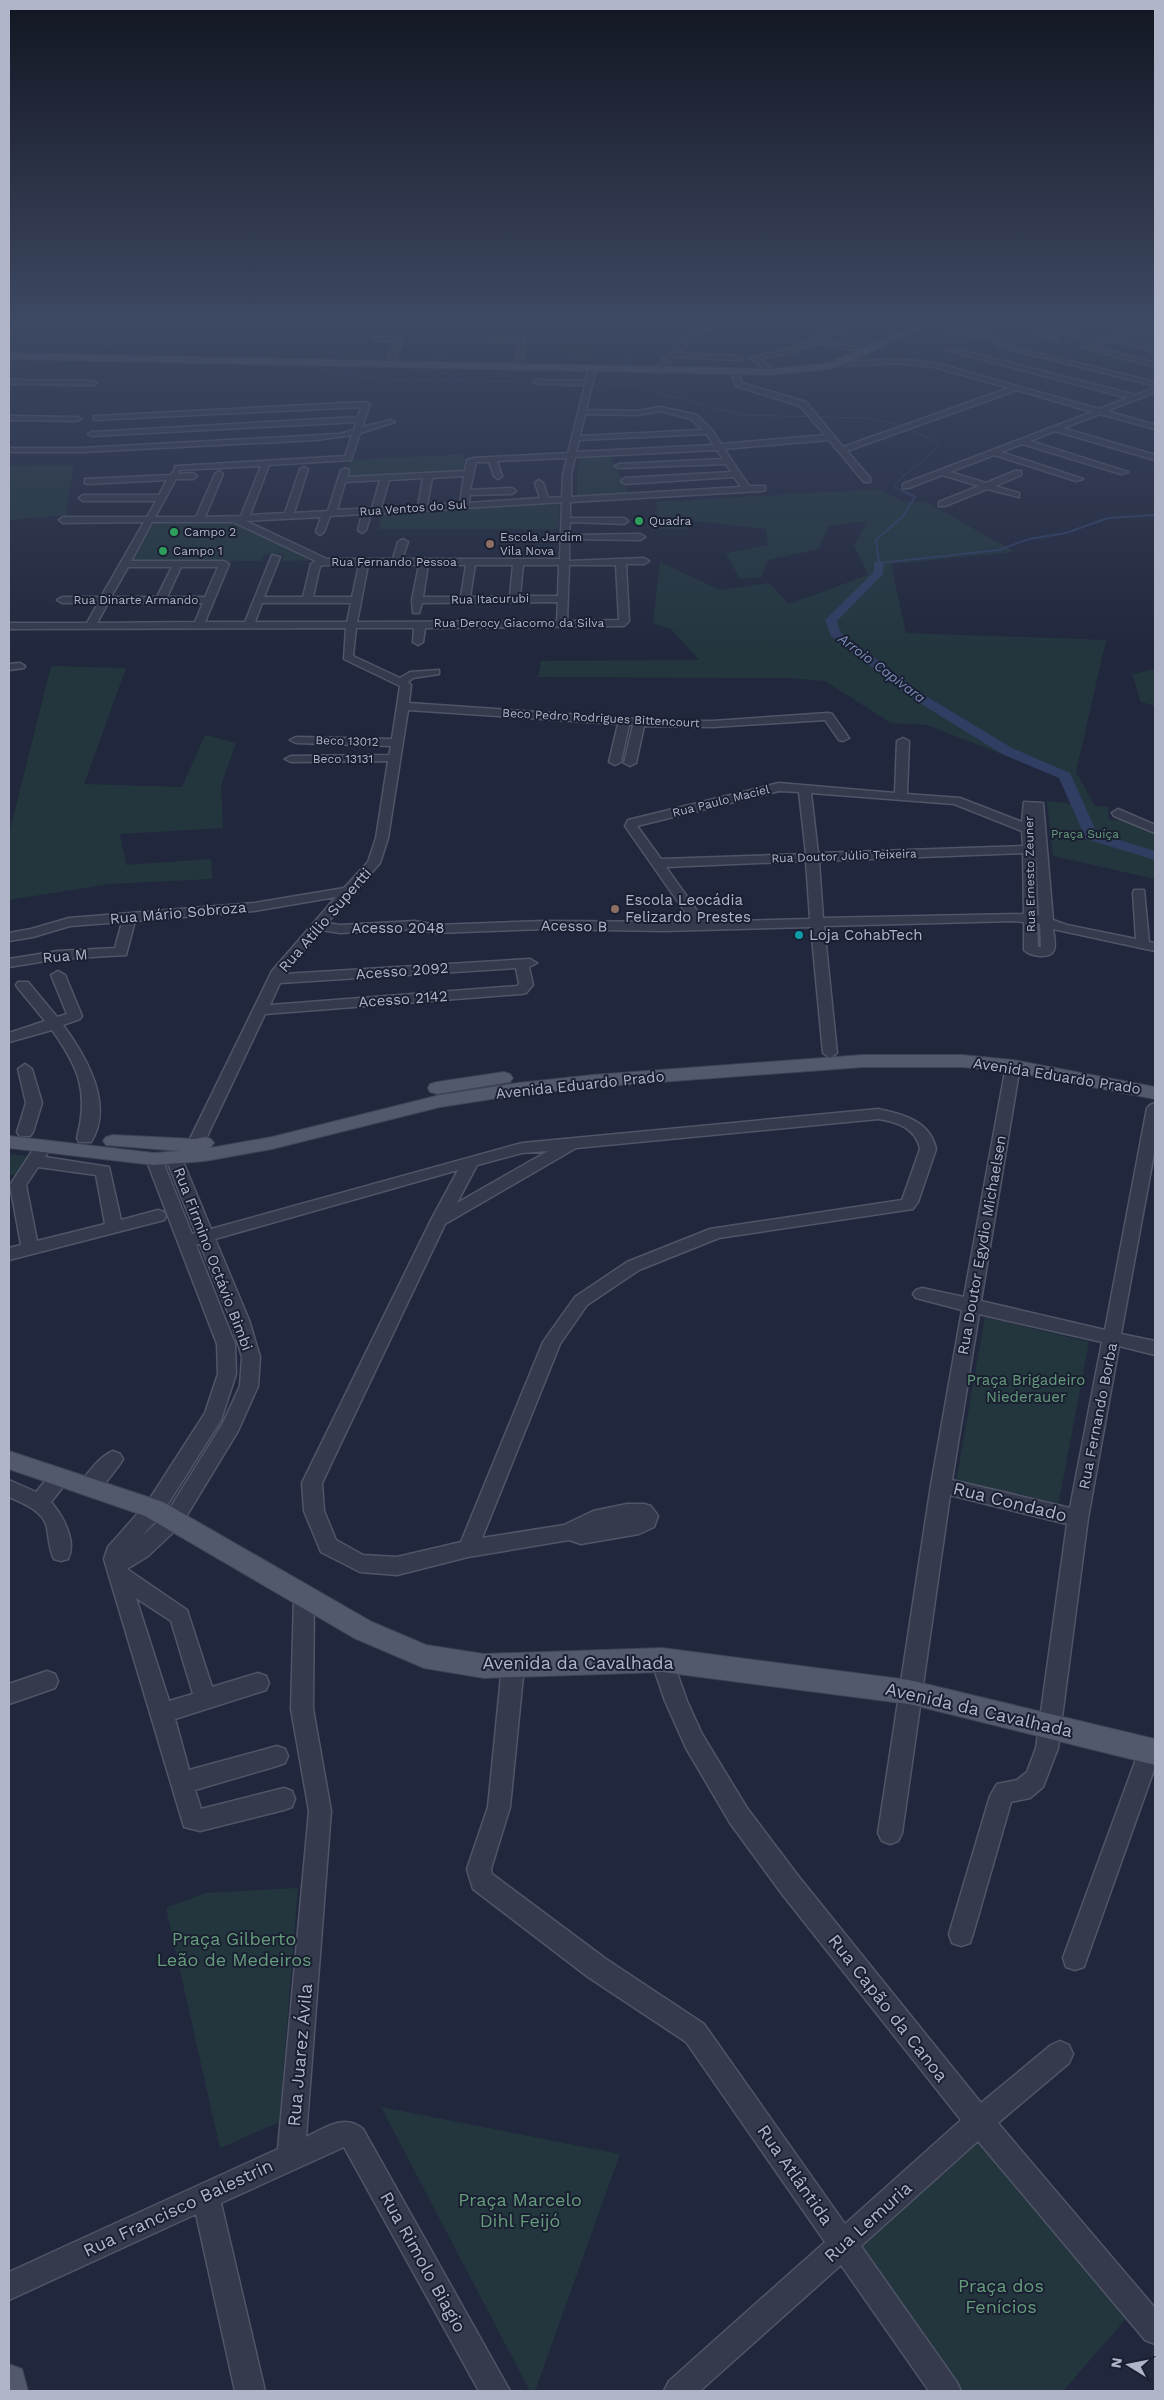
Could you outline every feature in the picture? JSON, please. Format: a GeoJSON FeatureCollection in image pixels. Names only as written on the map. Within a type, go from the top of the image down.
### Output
{"type":"FeatureCollection","features":[{"type":"Feature","properties":{"kind":"main road","name":"Avenida Eduardo Prado"},"geometry":{"type":"LineString","coordinates":[[17,1131],[86,1138],[195,1145],[264,1133],[442,1094],[535,1081],[831,1058],[965,1054],[1014,1057],[1076,1065],[1155,1081]]}},
{"type":"Feature","properties":{"kind":"main road","name":"Avenida Eduardo Prado"},"geometry":{"type":"LineString","coordinates":[[535,1081],[791,1066],[831,1058],[962,1061],[1013,1066],[1155,1093]]}},
{"type":"Feature","properties":{"kind":"main road","name":"Avenida Eduardo Prado"},"geometry":{"type":"LineString","coordinates":[[9,1142],[38,1155],[174,1159],[272,1143],[442,1094]]}},
{"type":"Feature","properties":{"kind":"main road","name":"Avenida da Cavalhada"},"geometry":{"type":"LineString","coordinates":[[9,1460],[155,1510],[363,1630],[424,1656],[484,1666],[662,1660],[909,1692],[1051,1725],[1153,1752]]}},
{"type":"Feature","properties":{"kind":"main road"},"geometry":{"type":"LineString","coordinates":[[9,2382],[10,2391]]}},
{"type":"Feature","properties":{"kind":"street"},"geometry":{"type":"LineString","coordinates":[[92,434],[149,431]]}},
{"type":"Feature","properties":{"kind":"street"},"geometry":{"type":"LineString","coordinates":[[191,454],[221,431]]}},
{"type":"Feature","properties":{"kind":"street"},"geometry":{"type":"LineString","coordinates":[[9,450],[82,450],[316,438],[360,431]]}},
{"type":"Feature","properties":{"kind":"street"},"geometry":{"type":"LineString","coordinates":[[566,623],[571,501],[575,454],[580,431]]}},
{"type":"Feature","properties":{"kind":"street"},"geometry":{"type":"LineString","coordinates":[[571,501],[565,466],[575,454],[583,431]]}},
{"type":"Feature","properties":{"kind":"street"},"geometry":{"type":"LineString","coordinates":[[826,431],[867,480]]}},
{"type":"Feature","properties":{"kind":"street"},"geometry":{"type":"LineString","coordinates":[[841,450],[895,431]]}},
{"type":"Feature","properties":{"kind":"street"},"geometry":{"type":"LineString","coordinates":[[906,486],[1046,431]]}},
{"type":"Feature","properties":{"kind":"street"},"geometry":{"type":"LineString","coordinates":[[1063,431],[1155,458]]}},
{"type":"Feature","properties":{"kind":"street"},"geometry":{"type":"LineString","coordinates":[[184,461],[178,468],[348,458],[357,432]]}},
{"type":"Feature","properties":{"kind":"street"},"geometry":{"type":"LineString","coordinates":[[582,438],[709,432],[746,488]]}},
{"type":"Feature","properties":{"kind":"street"},"geometry":{"type":"LineString","coordinates":[[464,505],[472,460],[719,447],[831,437]]}},
{"type":"Feature","properties":{"kind":"street"},"geometry":{"type":"LineString","coordinates":[[1021,441],[1124,472]]}},
{"type":"Feature","properties":{"kind":"street"},"geometry":{"type":"LineString","coordinates":[[613,452],[632,496]]}},
{"type":"Feature","properties":{"kind":"street"},"geometry":{"type":"LineString","coordinates":[[992,452],[1079,479]]}},
{"type":"Feature","properties":{"kind":"street"},"geometry":{"type":"LineString","coordinates":[[492,458],[498,476]]}},
{"type":"Feature","properties":{"kind":"street"},"geometry":{"type":"LineString","coordinates":[[619,466],[728,461]]}},
{"type":"Feature","properties":{"kind":"street"},"geometry":{"type":"LineString","coordinates":[[88,481],[220,474],[264,468],[304,469],[347,464],[320,532]]}},
{"type":"Feature","properties":{"kind":"street"},"geometry":{"type":"LineString","coordinates":[[239,519],[264,468]]}},
{"type":"Feature","properties":{"kind":"street"},"geometry":{"type":"LineString","coordinates":[[294,526],[293,516],[304,469]]}},
{"type":"Feature","properties":{"kind":"street"},"geometry":{"type":"LineString","coordinates":[[942,472],[1016,495]]}},
{"type":"Feature","properties":{"kind":"street"},"geometry":{"type":"LineString","coordinates":[[342,480],[469,473]]}},
{"type":"Feature","properties":{"kind":"street"},"geometry":{"type":"LineString","coordinates":[[942,504],[1018,473]]}},
{"type":"Feature","properties":{"kind":"street"},"geometry":{"type":"LineString","coordinates":[[198,519],[220,474]]}},
{"type":"Feature","properties":{"kind":"street"},"geometry":{"type":"LineString","coordinates":[[625,481],[737,474]]}},
{"type":"Feature","properties":{"kind":"street"},"geometry":{"type":"LineString","coordinates":[[91,624],[175,475]]}},
{"type":"Feature","properties":{"kind":"street"},"geometry":{"type":"LineString","coordinates":[[422,508],[428,476]]}},
{"type":"Feature","properties":{"kind":"street"},"geometry":{"type":"LineString","coordinates":[[362,530],[385,478]]}},
{"type":"Feature","properties":{"kind":"street"},"geometry":{"type":"LineString","coordinates":[[539,483],[545,501]]}},
{"type":"Feature","properties":{"kind":"street","name":"Rua Ventos do Sul"},"geometry":{"type":"LineString","coordinates":[[63,520],[239,519],[464,505],[571,501],[762,488]]}},
{"type":"Feature","properties":{"kind":"street"},"geometry":{"type":"LineString","coordinates":[[466,493],[512,491]]}},
{"type":"Feature","properties":{"kind":"street"},"geometry":{"type":"LineString","coordinates":[[83,498],[161,498]]}},
{"type":"Feature","properties":{"kind":"street"},"geometry":{"type":"LineString","coordinates":[[571,501],[622,506]]}},
{"type":"Feature","properties":{"kind":"street"},"geometry":{"type":"LineString","coordinates":[[570,518],[624,521]]}},
{"type":"Feature","properties":{"kind":"street","name":"Rua Fernando Pessoa"},"geometry":{"type":"LineString","coordinates":[[239,519],[325,562],[518,563],[620,558],[644,561]]}},
{"type":"Feature","properties":{"kind":"street"},"geometry":{"type":"LineString","coordinates":[[569,541],[640,537]]}},
{"type":"Feature","properties":{"kind":"street"},"geometry":{"type":"LineString","coordinates":[[396,563],[403,542]]}},
{"type":"Feature","properties":{"kind":"street"},"geometry":{"type":"LineString","coordinates":[[249,624],[275,556]]}},
{"type":"Feature","properties":{"kind":"street","name":"Rua Derocy Giacomo da Silva"},"geometry":{"type":"LineString","coordinates":[[415,623],[622,623],[620,558]]}},
{"type":"Feature","properties":{"kind":"street"},"geometry":{"type":"LineString","coordinates":[[306,600],[316,564],[325,562]]}},
{"type":"Feature","properties":{"kind":"street"},"geometry":{"type":"LineString","coordinates":[[364,562],[352,623],[348,657],[404,679],[435,672]]}},
{"type":"Feature","properties":{"kind":"street"},"geometry":{"type":"LineString","coordinates":[[465,600],[471,562]]}},
{"type":"Feature","properties":{"kind":"street"},"geometry":{"type":"LineString","coordinates":[[415,623],[424,563]]}},
{"type":"Feature","properties":{"kind":"street"},"geometry":{"type":"LineString","coordinates":[[515,599],[518,563]]}},
{"type":"Feature","properties":{"kind":"street"},"geometry":{"type":"LineString","coordinates":[[124,564],[224,564],[199,624]]}},
{"type":"Feature","properties":{"kind":"street"},"geometry":{"type":"LineString","coordinates":[[161,600],[178,564]]}},
{"type":"Feature","properties":{"kind":"street"},"geometry":{"type":"LineString","coordinates":[[566,623],[563,599],[568,582]]}},
{"type":"Feature","properties":{"kind":"street","name":"Rua Itacurubi"},"geometry":{"type":"LineString","coordinates":[[417,600],[563,599]]}},
{"type":"Feature","properties":{"kind":"street","name":"Rua Dinarte Armando"},"geometry":{"type":"LineString","coordinates":[[62,600],[209,600]]}},
{"type":"Feature","properties":{"kind":"street"},"geometry":{"type":"LineString","coordinates":[[258,600],[356,600]]}},
{"type":"Feature","properties":{"kind":"street"},"geometry":{"type":"LineString","coordinates":[[9,626],[415,623],[420,628],[418,642]]}},
{"type":"Feature","properties":{"kind":"street","name":"Rua Atílio Supertti"},"geometry":{"type":"LineString","coordinates":[[195,1145],[280,971],[348,890],[374,863],[382,838],[398,743],[406,685],[404,679]]}},
{"type":"Feature","properties":{"kind":"street","name":"Beco Pedro Rodrigues Bittencourt"},"geometry":{"type":"LineString","coordinates":[[404,706],[639,722],[713,724],[828,716],[843,738]]}},
{"type":"Feature","properties":{"kind":"street"},"geometry":{"type":"LineString","coordinates":[[615,762],[624,721]]}},
{"type":"Feature","properties":{"kind":"street"},"geometry":{"type":"LineString","coordinates":[[630,763],[639,722]]}},
{"type":"Feature","properties":{"kind":"street","name":"Beco 13012"},"geometry":{"type":"LineString","coordinates":[[296,740],[398,743]]}},
{"type":"Feature","properties":{"kind":"street"},"geometry":{"type":"LineString","coordinates":[[904,741],[905,796]]}},
{"type":"Feature","properties":{"kind":"street","name":"Beco 13131"},"geometry":{"type":"LineString","coordinates":[[291,759],[395,758]]}},
{"type":"Feature","properties":{"kind":"street"},"geometry":{"type":"LineString","coordinates":[[905,796],[910,776]]}},
{"type":"Feature","properties":{"kind":"street","name":"Rua Paulo Maciel"},"geometry":{"type":"LineString","coordinates":[[659,863],[631,824],[779,787],[956,801],[1035,831]]}},
{"type":"Feature","properties":{"kind":"street"},"geometry":{"type":"LineString","coordinates":[[804,789],[831,1058]]}},
{"type":"Feature","properties":{"kind":"street"},"geometry":{"type":"LineString","coordinates":[[1118,813],[1155,829]]}},
{"type":"Feature","properties":{"kind":"street","name":"Rua Ernesto Zeuner"},"geometry":{"type":"LineString","coordinates":[[1035,831],[1047,923],[1047,951],[1031,950],[1030,849],[1035,831]]}},
{"type":"Feature","properties":{"kind":"street","name":"Rua Doutor Júlio Teixeira"},"geometry":{"type":"LineString","coordinates":[[659,863],[1030,849]]}},
{"type":"Feature","properties":{"kind":"street"},"geometry":{"type":"LineString","coordinates":[[659,863],[700,926]]}},
{"type":"Feature","properties":{"kind":"street","name":"Rua Mário Sobroza"},"geometry":{"type":"LineString","coordinates":[[9,937],[33,933],[70,922],[254,907],[348,890]]}},
{"type":"Feature","properties":{"kind":"street"},"geometry":{"type":"LineString","coordinates":[[1047,923],[1149,946],[1139,893]]}},
{"type":"Feature","properties":{"kind":"street"},"geometry":{"type":"LineString","coordinates":[[121,952],[130,916]]}},
{"type":"Feature","properties":{"kind":"street","name":"Acesso B"},"geometry":{"type":"LineString","coordinates":[[478,928],[545,924],[700,926],[1031,918],[1047,923]]}},
{"type":"Feature","properties":{"kind":"street","name":"Acesso 2048"},"geometry":{"type":"LineString","coordinates":[[319,926],[340,929],[415,925],[436,930],[478,928]]}},
{"type":"Feature","properties":{"kind":"street","name":"Rua M"},"geometry":{"type":"LineString","coordinates":[[9,963],[58,955],[121,952]]}},
{"type":"Feature","properties":{"kind":"street","name":"Acesso 2092"},"geometry":{"type":"LineString","coordinates":[[275,979],[526,965]]}},
{"type":"Feature","properties":{"kind":"street","name":"Acesso 2142"},"geometry":{"type":"LineString","coordinates":[[260,1010],[506,992],[525,988],[526,965]]}},
{"type":"Feature","properties":{"kind":"street"},"geometry":{"type":"LineString","coordinates":[[504,971],[506,992]]}},
{"type":"Feature","properties":{"kind":"street"},"geometry":{"type":"LineString","coordinates":[[9,1038],[75,1016],[58,975]]}},
{"type":"Feature","properties":{"kind":"street"},"geometry":{"type":"LineString","coordinates":[[23,985],[70,1044],[85,1070],[91,1108],[86,1138]]}},
{"type":"Feature","properties":{"kind":"street","name":"Rua Doutor Egydio Michaelsen"},"geometry":{"type":"LineString","coordinates":[[890,1833],[909,1692],[942,1485],[1013,1066]]}},
{"type":"Feature","properties":{"kind":"street"},"geometry":{"type":"LineString","coordinates":[[17,1131],[34,1103],[25,1069]]}},
{"type":"Feature","properties":{"kind":"street","name":"Rua Fernando Borba"},"geometry":{"type":"LineString","coordinates":[[962,1934],[1002,1796],[1005,1792],[1022,1790],[1035,1779],[1047,1748],[1078,1518],[1155,1108]]}},
{"type":"Feature","properties":{"kind":"street"},"geometry":{"type":"LineString","coordinates":[[185,1242],[471,1160],[522,1148],[878,1114],[894,1117],[922,1132],[928,1143],[928,1149],[907,1206],[716,1233],[633,1266],[581,1301],[552,1342],[468,1549]]}},
{"type":"Feature","properties":{"kind":"street"},"geometry":{"type":"LineString","coordinates":[[439,1220],[506,1180],[577,1142]]}},
{"type":"Feature","properties":{"kind":"street"},"geometry":{"type":"LineString","coordinates":[[30,1249],[14,1185],[38,1155],[105,1172],[114,1227]]}},
{"type":"Feature","properties":{"kind":"street","name":"Rua Firmino Octávio Bimbi"},"geometry":{"type":"LineString","coordinates":[[154,1159],[226,1344],[227,1374],[214,1415],[155,1510]]}},
{"type":"Feature","properties":{"kind":"street","name":"Rua Firmino Octávio Bimbi"},"geometry":{"type":"LineString","coordinates":[[155,1510],[231,1426],[249,1386],[251,1357],[240,1320],[174,1159]]}},
{"type":"Feature","properties":{"kind":"street"},"geometry":{"type":"LineString","coordinates":[[471,1160],[439,1220],[312,1483],[314,1511],[328,1546],[360,1563],[397,1566],[468,1549],[569,1532]]}},
{"type":"Feature","properties":{"kind":"street"},"geometry":{"type":"LineString","coordinates":[[9,1254],[158,1216]]}},
{"type":"Feature","properties":{"kind":"street"},"geometry":{"type":"LineString","coordinates":[[922,1294],[1155,1348]]}},
{"type":"Feature","properties":{"kind":"street"},"geometry":{"type":"LineString","coordinates":[[89,1487],[113,1460]]}},
{"type":"Feature","properties":{"kind":"street"},"geometry":{"type":"LineString","coordinates":[[39,1502],[60,1478]]}},
{"type":"Feature","properties":{"kind":"street","name":"Rua Condado"},"geometry":{"type":"LineString","coordinates":[[942,1485],[1078,1518]]}},
{"type":"Feature","properties":{"kind":"street"},"geometry":{"type":"LineString","coordinates":[[9,1488],[39,1502],[56,1522],[61,1553]]}},
{"type":"Feature","properties":{"kind":"street"},"geometry":{"type":"LineString","coordinates":[[141,1538],[155,1510]]}},
{"type":"Feature","properties":{"kind":"street"},"geometry":{"type":"LineString","coordinates":[[155,1510],[141,1538],[115,1553],[114,1559],[162,1713],[190,1816],[195,1820],[284,1799]]}},
{"type":"Feature","properties":{"kind":"street"},"geometry":{"type":"LineString","coordinates":[[118,1571],[180,1616],[205,1699]]}},
{"type":"Feature","properties":{"kind":"street","name":"Rua Juarez Ávila"},"geometry":{"type":"LineString","coordinates":[[291,2156],[320,1811],[302,1709],[304,1597]]}},
{"type":"Feature","properties":{"kind":"street","name":"Rua Capão da Canoa"},"geometry":{"type":"LineString","coordinates":[[662,1660],[668,1682],[690,1735],[715,1779],[754,1839],[979,2122],[1155,2330]]}},
{"type":"Feature","properties":{"kind":"street","name":"Rua Atlântida"},"geometry":{"type":"LineString","coordinates":[[514,1666],[499,1807],[479,1868],[481,1881],[597,1968],[694,2033],[946,2391]]}},
{"type":"Feature","properties":{"kind":"street"},"geometry":{"type":"LineString","coordinates":[[9,1694],[46,1681]]}},
{"type":"Feature","properties":{"kind":"street"},"geometry":{"type":"LineString","coordinates":[[162,1713],[258,1683]]}},
{"type":"Feature","properties":{"kind":"street"},"geometry":{"type":"LineString","coordinates":[[1075,1958],[1153,1752]]}},
{"type":"Feature","properties":{"kind":"street"},"geometry":{"type":"LineString","coordinates":[[181,1783],[277,1756]]}},
{"type":"Feature","properties":{"kind":"street","name":"Rua Lemuria"},"geometry":{"type":"LineString","coordinates":[[679,2391],[979,2122],[1060,2054]]}},
{"type":"Feature","properties":{"kind":"street","name":"Rua Francisco Balestrin"},"geometry":{"type":"LineString","coordinates":[[9,2286],[206,2197],[291,2156],[342,2134],[349,2134]]}},
{"type":"Feature","properties":{"kind":"street","name":"Rua Rimolo Biagio"},"geometry":{"type":"LineString","coordinates":[[349,2134],[354,2138],[419,2252],[495,2391]]}},
{"type":"Feature","properties":{"kind":"street"},"geometry":{"type":"LineString","coordinates":[[206,2197],[250,2391]]}},
{"type":"Feature","properties":{"kind":"green space"},"geometry":{"type":"Polygon","coordinates":[[[465,454],[463,471],[345,478],[350,460],[465,454]]]}},
{"type":"Feature","properties":{"kind":"green space"},"geometry":{"type":"Polygon","coordinates":[[[610,454],[629,495],[577,498],[577,469],[583,455],[610,454]]]}},
{"type":"Feature","properties":{"kind":"green space"},"geometry":{"type":"Polygon","coordinates":[[[74,465],[66,515],[9,520],[9,466],[74,465]]]}},
{"type":"Feature","properties":{"kind":"green space","name":"Praça Suíça"},"geometry":{"type":"Polygon","coordinates":[[[880,489],[901,501],[928,503],[1015,552],[891,564],[906,633],[1106,640],[1076,772],[1095,806],[1108,807],[1109,819],[1126,821],[1155,834],[1155,879],[1053,856],[1047,801],[1073,804],[1060,777],[927,725],[891,723],[825,681],[787,678],[538,677],[541,661],[699,660],[672,630],[653,623],[660,562],[720,590],[769,583],[789,604],[868,575],[854,546],[867,521],[828,526],[819,549],[768,560],[761,577],[740,579],[726,553],[768,545],[766,529],[687,520],[689,529],[656,529],[657,502],[880,489]]]}},
{"type":"Feature","properties":{"kind":"green space"},"geometry":{"type":"Polygon","coordinates":[[[560,501],[558,529],[379,529],[383,512],[560,501]]]}},
{"type":"Feature","properties":{"kind":"green space"},"geometry":{"type":"Polygon","coordinates":[[[153,521],[233,521],[320,560],[282,561],[284,554],[264,554],[261,561],[132,562],[153,521]]]}},
{"type":"Feature","properties":{"kind":"green space"},"geometry":{"type":"Polygon","coordinates":[[[51,666],[126,668],[84,784],[182,787],[205,735],[236,743],[221,785],[223,828],[120,834],[126,865],[211,859],[212,879],[109,884],[9,900],[9,834],[51,666]]]}},
{"type":"Feature","properties":{"kind":"green space"},"geometry":{"type":"Polygon","coordinates":[[[1155,669],[1155,706],[1141,702],[1132,674],[1155,669]]]}},
{"type":"Feature","properties":{"kind":"green space"},"geometry":{"type":"Polygon","coordinates":[[[9,1154],[28,1156],[16,1175],[9,1175],[9,1154]]]}},
{"type":"Feature","properties":{"kind":"green space","name":"Praça Brigadeiro Niederauer"},"geometry":{"type":"Polygon","coordinates":[[[985,1317],[1089,1342],[1058,1506],[956,1482],[985,1317]]]}},
{"type":"Feature","properties":{"kind":"green space","name":"Praça Gilberto Leão de Medeiros"},"geometry":{"type":"Polygon","coordinates":[[[298,1888],[279,2122],[220,2148],[166,1908],[205,1893],[298,1888]]]}},
{"type":"Feature","properties":{"kind":"green space","name":"Praça Marcelo Dihl Feijó"},"geometry":{"type":"Polygon","coordinates":[[[381,2107],[620,2154],[535,2391],[530,2391],[381,2107]]]}},
{"type":"Feature","properties":{"kind":"green space","name":"Praça dos Fenícios"},"geometry":{"type":"Polygon","coordinates":[[[981,2130],[1132,2312],[1063,2391],[955,2391],[927,2349],[851,2246],[981,2130]]]}},
{"type":"Feature","properties":{"kind":"waterway","name":"Arroio Capivara"},"geometry":{"type":"LineString","coordinates":[[912,431],[939,445],[894,484],[895,487],[915,497],[903,516],[876,540],[879,563],[999,550],[1029,539],[1066,533],[1108,518],[1155,515]]}},
{"type":"Feature","properties":{"kind":"waterway","name":"Arroio Capivara"},"geometry":{"type":"LineString","coordinates":[[879,563],[878,574],[831,620],[835,634],[922,699],[1007,751],[1065,776],[1091,836],[1155,856]]}},
{"type":"Feature","properties":{"kind":"place","name":"Quadra"},"geometry":{"type":"Point","coordinates":[639,521]}},
{"type":"Feature","properties":{"kind":"place","name":"Campo 2"},"geometry":{"type":"Point","coordinates":[174,532]}},
{"type":"Feature","properties":{"kind":"place","name":"Escola Jardim Vila Nova"},"geometry":{"type":"Point","coordinates":[490,544]}},
{"type":"Feature","properties":{"kind":"place","name":"Campo 1"},"geometry":{"type":"Point","coordinates":[163,551]}},
{"type":"Feature","properties":{"kind":"place","name":"Escola Leocádia Felizardo Prestes"},"geometry":{"type":"Point","coordinates":[615,909]}},
{"type":"Feature","properties":{"kind":"place","name":"Loja CohabTech"},"geometry":{"type":"Point","coordinates":[799,935]}}]}
